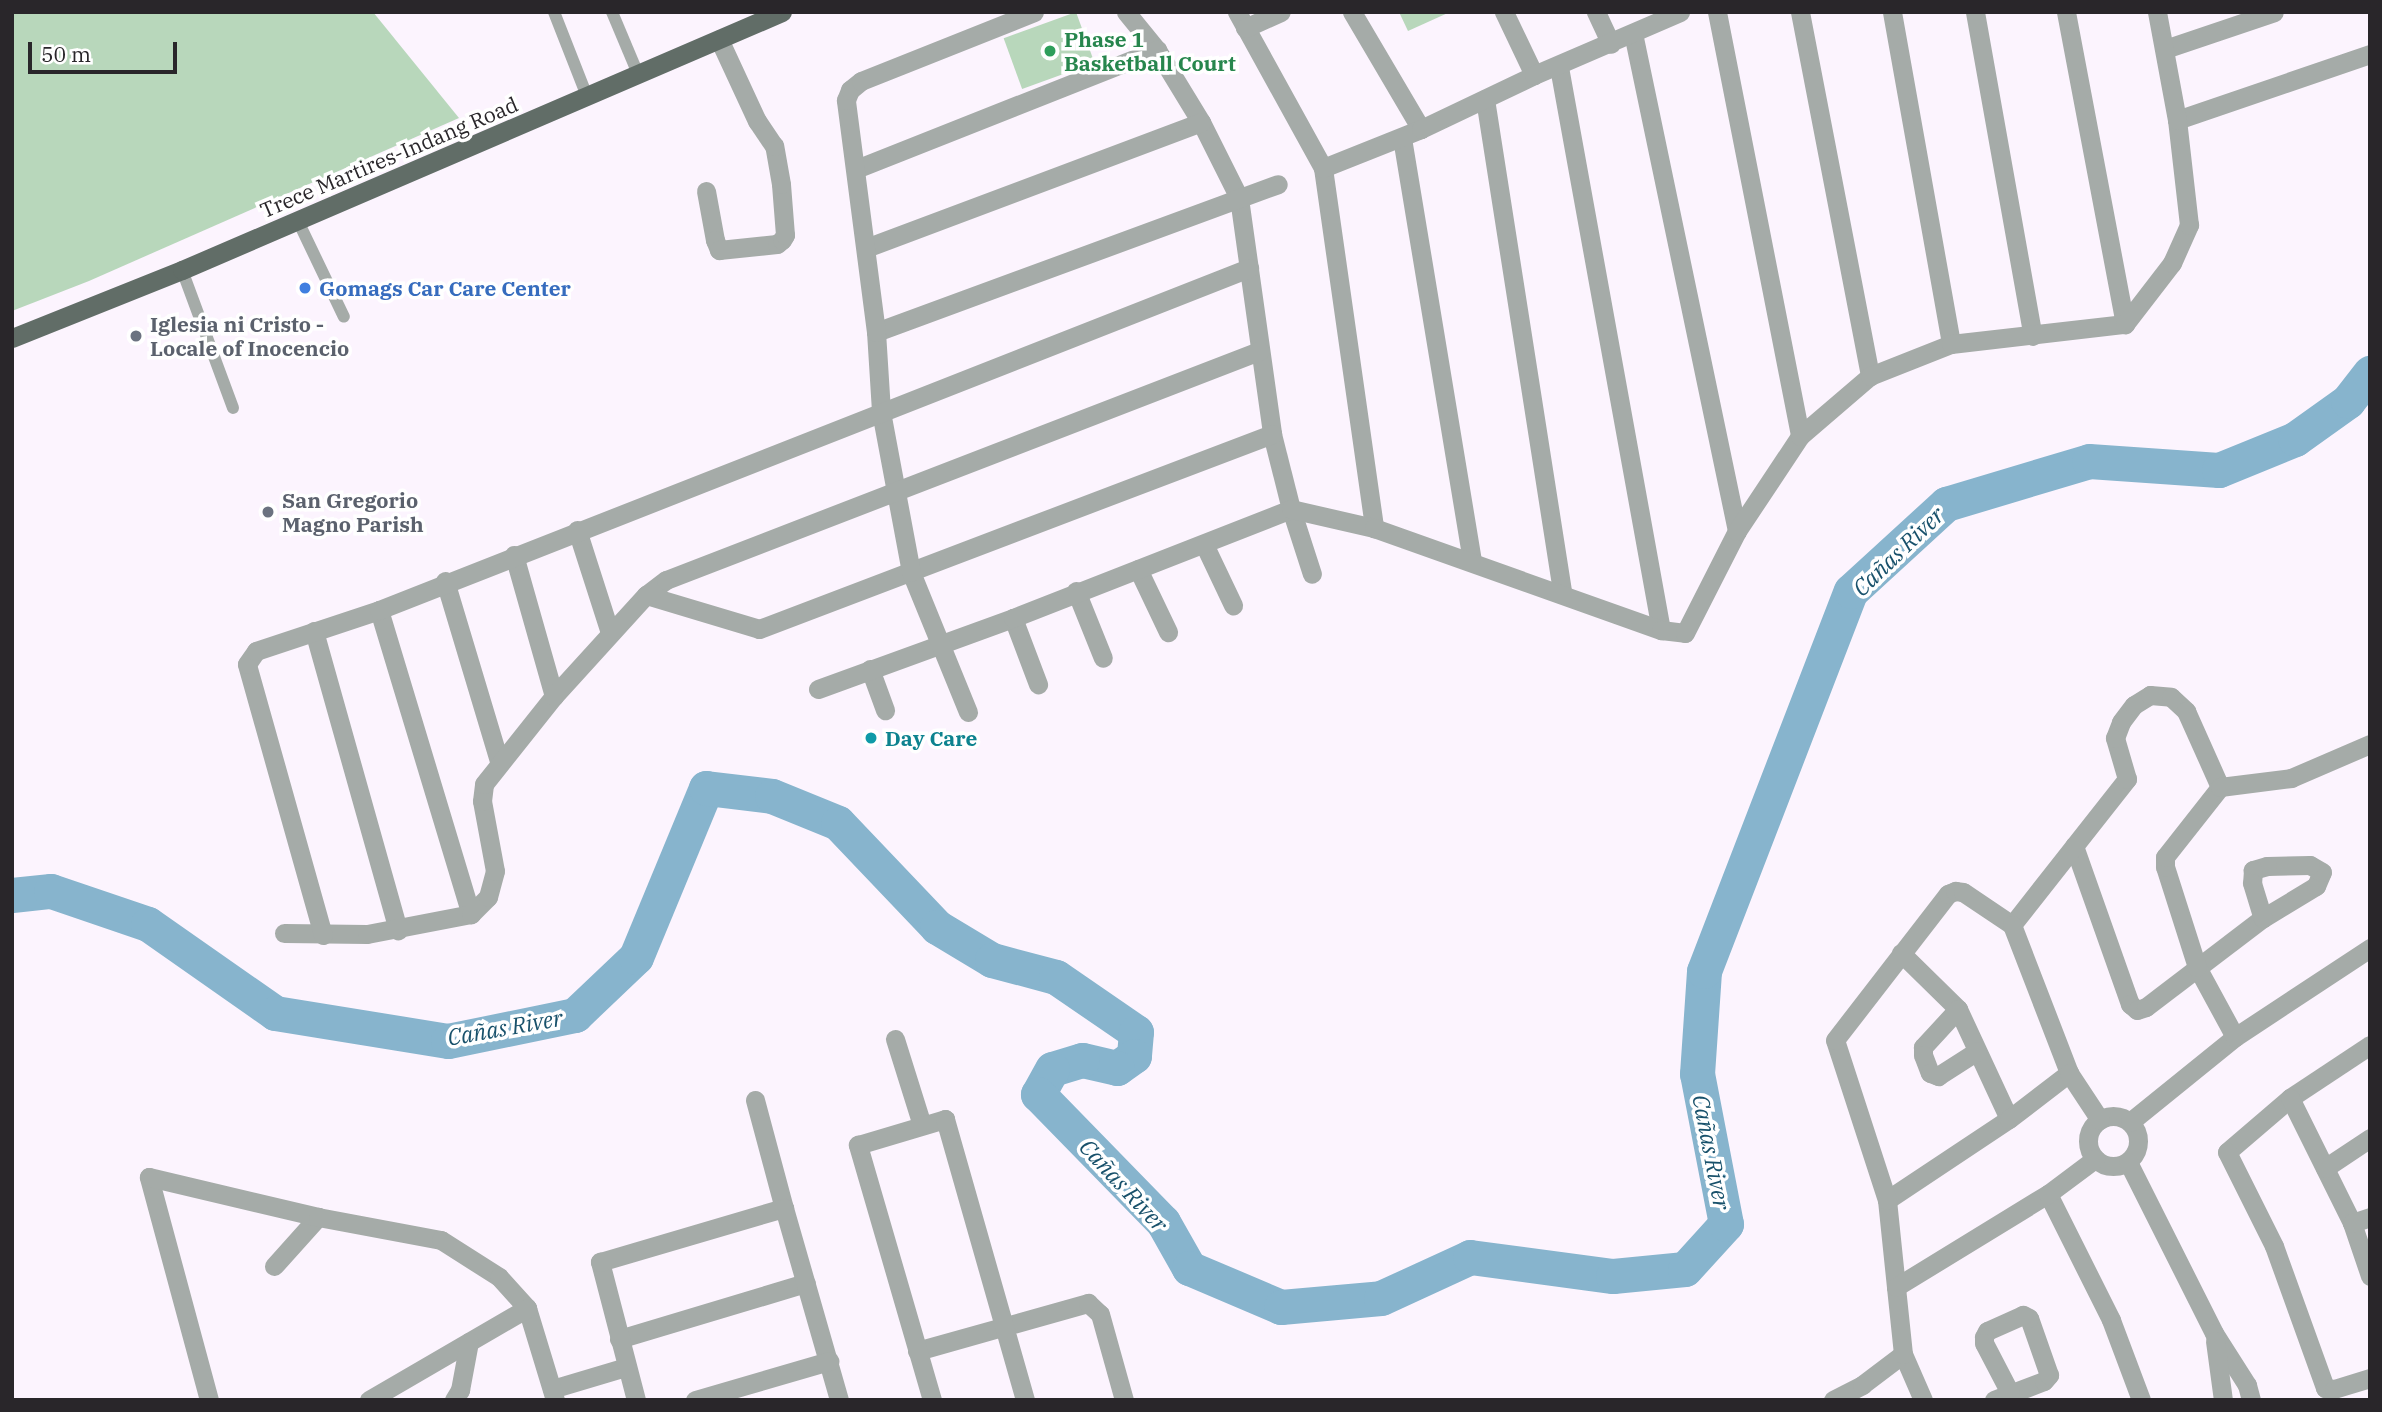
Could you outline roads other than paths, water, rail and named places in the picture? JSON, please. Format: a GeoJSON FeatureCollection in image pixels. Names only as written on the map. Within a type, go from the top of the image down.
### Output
{"type":"FeatureCollection","features":[{"type":"Feature","properties":{"kind":"main road","name":"Trece Martires-Indang Road"},"geometry":{"type":"LineString","coordinates":[[12,338],[298,221],[782,12]]}},
{"type":"Feature","properties":{"kind":"street"},"geometry":{"type":"LineString","coordinates":[[968,712],[911,572],[881,411],[876,332],[846,100],[850,90],[861,82],[1034,12]]}},
{"type":"Feature","properties":{"kind":"street"},"geometry":{"type":"LineString","coordinates":[[1281,12],[1241,20],[1323,168],[1374,528]]}},
{"type":"Feature","properties":{"kind":"street"},"geometry":{"type":"LineString","coordinates":[[1352,12],[1421,129]]}},
{"type":"Feature","properties":{"kind":"street"},"geometry":{"type":"LineString","coordinates":[[1504,12],[1534,75]]}},
{"type":"Feature","properties":{"kind":"street"},"geometry":{"type":"LineString","coordinates":[[1596,12],[1611,44]]}},
{"type":"Feature","properties":{"kind":"street"},"geometry":{"type":"LineString","coordinates":[[1323,168],[1402,138],[1534,75],[1559,67],[1679,12]]}},
{"type":"Feature","properties":{"kind":"street"},"geometry":{"type":"LineString","coordinates":[[1717,12],[1800,436]]}},
{"type":"Feature","properties":{"kind":"street"},"geometry":{"type":"LineString","coordinates":[[1800,12],[1870,376]]}},
{"type":"Feature","properties":{"kind":"street"},"geometry":{"type":"LineString","coordinates":[[1892,12],[1951,344]]}},
{"type":"Feature","properties":{"kind":"street"},"geometry":{"type":"LineString","coordinates":[[1975,12],[2033,336]]}},
{"type":"Feature","properties":{"kind":"street"},"geometry":{"type":"LineString","coordinates":[[2066,12],[2125,324]]}},
{"type":"Feature","properties":{"kind":"street"},"geometry":{"type":"LineString","coordinates":[[818,689],[1013,618],[1291,509],[1374,528],[1661,630],[1685,633],[1737,531],[1800,436],[1870,376],[1951,344],[2125,324],[2172,263],[2189,225],[2176,120],[2157,12]]}},
{"type":"Feature","properties":{"kind":"street"},"geometry":{"type":"LineString","coordinates":[[2165,49],[2274,12]]}},
{"type":"Feature","properties":{"kind":"street"},"geometry":{"type":"LineString","coordinates":[[1129,14],[1157,50],[1201,122],[1239,198],[1272,434],[1291,509],[1312,574]]}},
{"type":"Feature","properties":{"kind":"street"},"geometry":{"type":"LineString","coordinates":[[1633,33],[1737,531]]}},
{"type":"Feature","properties":{"kind":"street"},"geometry":{"type":"LineString","coordinates":[[706,191],[719,250],[777,244],[785,235],[781,184],[774,146],[757,121],[719,39]]}},
{"type":"Feature","properties":{"kind":"street"},"geometry":{"type":"LineString","coordinates":[[856,169],[1157,50]]}},
{"type":"Feature","properties":{"kind":"street"},"geometry":{"type":"LineString","coordinates":[[2176,120],[2370,54]]}},
{"type":"Feature","properties":{"kind":"street"},"geometry":{"type":"LineString","coordinates":[[1559,67],[1661,630]]}},
{"type":"Feature","properties":{"kind":"street"},"geometry":{"type":"LineString","coordinates":[[1485,99],[1562,593]]}},
{"type":"Feature","properties":{"kind":"street"},"geometry":{"type":"LineString","coordinates":[[866,248],[1201,122]]}},
{"type":"Feature","properties":{"kind":"street"},"geometry":{"type":"LineString","coordinates":[[1402,138],[1472,562]]}},
{"type":"Feature","properties":{"kind":"street"},"geometry":{"type":"LineString","coordinates":[[876,332],[1278,184]]}},
{"type":"Feature","properties":{"kind":"street"},"geometry":{"type":"LineString","coordinates":[[323,935],[247,664],[256,651],[379,610],[445,581],[1249,268]]}},
{"type":"Feature","properties":{"kind":"street"},"geometry":{"type":"LineString","coordinates":[[284,933],[323,935],[398,930],[471,914],[488,897],[494,886],[495,871],[482,791],[499,761],[610,633],[646,595],[666,580],[1259,351]]}},
{"type":"Feature","properties":{"kind":"street"},"geometry":{"type":"LineString","coordinates":[[646,595],[759,629],[1272,434]]}},
{"type":"Feature","properties":{"kind":"street"},"geometry":{"type":"LineString","coordinates":[[578,530],[610,633]]}},
{"type":"Feature","properties":{"kind":"street"},"geometry":{"type":"LineString","coordinates":[[1204,544],[1233,606]]}},
{"type":"Feature","properties":{"kind":"street"},"geometry":{"type":"LineString","coordinates":[[514,555],[554,696]]}},
{"type":"Feature","properties":{"kind":"street"},"geometry":{"type":"LineString","coordinates":[[1138,569],[1168,632]]}},
{"type":"Feature","properties":{"kind":"street"},"geometry":{"type":"LineString","coordinates":[[445,581],[499,761]]}},
{"type":"Feature","properties":{"kind":"street"},"geometry":{"type":"LineString","coordinates":[[1076,592],[1103,658]]}},
{"type":"Feature","properties":{"kind":"street"},"geometry":{"type":"LineString","coordinates":[[379,610],[471,914]]}},
{"type":"Feature","properties":{"kind":"street"},"geometry":{"type":"LineString","coordinates":[[1013,618],[1038,684]]}},
{"type":"Feature","properties":{"kind":"street"},"geometry":{"type":"LineString","coordinates":[[314,631],[398,930]]}},
{"type":"Feature","properties":{"kind":"street"},"geometry":{"type":"LineString","coordinates":[[870,670],[885,710]]}},
{"type":"Feature","properties":{"kind":"street"},"geometry":{"type":"LineString","coordinates":[[2012,925],[2127,779],[2115,738],[2121,722],[2134,705],[2150,695],[2171,697],[2186,711],[2220,787]]}},
{"type":"Feature","properties":{"kind":"street"},"geometry":{"type":"LineString","coordinates":[[2235,1037],[2197,967],[2165,867],[2165,858],[2220,787],[2291,778],[2370,744]]}},
{"type":"Feature","properties":{"kind":"street"},"geometry":{"type":"LineString","coordinates":[[2074,845],[2130,1004],[2137,1010],[2146,1007],[2263,918]]}},
{"type":"Feature","properties":{"kind":"street"},"geometry":{"type":"LineString","coordinates":[[1923,1400],[1903,1354],[1887,1200],[1835,1040],[1948,894],[1955,891],[1964,892],[2012,925],[2069,1073],[2100,1120]]}},
{"type":"Feature","properties":{"kind":"street"},"geometry":{"type":"LineString","coordinates":[[2130,1122],[2235,1037],[2370,948]]}},
{"type":"Feature","properties":{"kind":"street"},"geometry":{"type":"LineString","coordinates":[[1901,953],[1958,1009],[2009,1119]]}},
{"type":"Feature","properties":{"kind":"street"},"geometry":{"type":"LineString","coordinates":[[1958,1009],[1923,1046],[1923,1055],[1930,1073],[1938,1076],[1977,1051]]}},
{"type":"Feature","properties":{"kind":"street"},"geometry":{"type":"LineString","coordinates":[[895,1039],[922,1125]]}},
{"type":"Feature","properties":{"kind":"street"},"geometry":{"type":"LineString","coordinates":[[2370,1045],[2290,1098],[2227,1152],[2274,1247],[2325,1388],[2370,1378]]}},
{"type":"Feature","properties":{"kind":"street"},"geometry":{"type":"LineString","coordinates":[[1887,1200],[2009,1119],[2069,1073]]}},
{"type":"Feature","properties":{"kind":"street"},"geometry":{"type":"LineString","coordinates":[[2290,1098],[2325,1168],[2361,1220],[2370,1276]]}},
{"type":"Feature","properties":{"kind":"street"},"geometry":{"type":"LineString","coordinates":[[755,1100],[839,1400]]}},
{"type":"Feature","properties":{"kind":"street"},"geometry":{"type":"LineString","coordinates":[[2115,1116],[2130,1122],[2138,1138],[2138,1147],[2128,1162],[2111,1167],[2095,1159],[2088,1142],[2089,1133],[2100,1120],[2115,1116]]}},
{"type":"Feature","properties":{"kind":"street"},"geometry":{"type":"LineString","coordinates":[[932,1400],[858,1145],[945,1119],[1025,1400]]}},
{"type":"Feature","properties":{"kind":"street"},"geometry":{"type":"LineString","coordinates":[[2325,1168],[2370,1138]]}},
{"type":"Feature","properties":{"kind":"street"},"geometry":{"type":"LineString","coordinates":[[1896,1287],[2048,1194],[2095,1159]]}},
{"type":"Feature","properties":{"kind":"street"},"geometry":{"type":"LineString","coordinates":[[2128,1162],[2214,1333],[2247,1385],[2251,1400]]}},
{"type":"Feature","properties":{"kind":"street"},"geometry":{"type":"LineString","coordinates":[[209,1400],[149,1177],[318,1217],[441,1240],[499,1277],[527,1308],[548,1392],[626,1367]]}},
{"type":"Feature","properties":{"kind":"street"},"geometry":{"type":"LineString","coordinates":[[2048,1194],[2111,1320],[2141,1400]]}},
{"type":"Feature","properties":{"kind":"street"},"geometry":{"type":"LineString","coordinates":[[636,1400],[600,1262],[784,1208]]}},
{"type":"Feature","properties":{"kind":"street"},"geometry":{"type":"LineString","coordinates":[[274,1266],[318,1217]]}},
{"type":"Feature","properties":{"kind":"street"},"geometry":{"type":"LineString","coordinates":[[619,1339],[806,1283]]}},
{"type":"Feature","properties":{"kind":"street"},"geometry":{"type":"LineString","coordinates":[[917,1350],[1080,1304],[1095,1306],[1100,1314],[1124,1400]]}},
{"type":"Feature","properties":{"kind":"street"},"geometry":{"type":"LineString","coordinates":[[369,1400],[527,1308]]}},
{"type":"Feature","properties":{"kind":"street"},"geometry":{"type":"LineString","coordinates":[[2214,1333],[2223,1400]]}},
{"type":"Feature","properties":{"kind":"street"},"geometry":{"type":"LineString","coordinates":[[454,1400],[460,1390],[469,1342]]}},
{"type":"Feature","properties":{"kind":"street"},"geometry":{"type":"LineString","coordinates":[[1836,1399],[1903,1354]]}},
{"type":"Feature","properties":{"kind":"street"},"geometry":{"type":"LineString","coordinates":[[695,1400],[829,1361]]}},
{"type":"Feature","properties":{"kind":"lane"},"geometry":{"type":"LineString","coordinates":[[554,12],[587,96]]}},
{"type":"Feature","properties":{"kind":"lane"},"geometry":{"type":"LineString","coordinates":[[612,12],[638,74]]}},
{"type":"Feature","properties":{"kind":"lane"},"geometry":{"type":"LineString","coordinates":[[298,221],[344,317]]}},
{"type":"Feature","properties":{"kind":"lane"},"geometry":{"type":"LineString","coordinates":[[182,270],[233,408]]}},
{"type":"Feature","properties":{"kind":"waterway","name":"Cañas River"},"geometry":{"type":"LineString","coordinates":[[12,895],[51,891],[148,924],[275,1013],[448,1041],[575,1015],[636,957],[706,788],[772,796],[838,823],[937,927],[992,960],[1056,977],[1136,1032],[1134,1056],[1117,1068],[1082,1060],[1052,1069],[1038,1094],[1163,1222],[1189,1268],[1281,1307],[1381,1298],[1470,1257],[1613,1276],[1685,1269],[1726,1224],[1697,1074],[1704,971],[1851,591],[1946,504],[2089,461],[2219,470],[2295,439],[2348,401],[2370,373]]}},
{"type":"Feature","properties":{"kind":"place","name":"Phase 1 Basketball Court"},"geometry":{"type":"Point","coordinates":[1050,51]}},
{"type":"Feature","properties":{"kind":"place","name":"Gomags Car Care Center"},"geometry":{"type":"Point","coordinates":[305,288]}},
{"type":"Feature","properties":{"kind":"place","name":"Iglesia ni Cristo - Locale of Inocencio"},"geometry":{"type":"Point","coordinates":[136,336]}},
{"type":"Feature","properties":{"kind":"place","name":"San Gregorio Magno Parish"},"geometry":{"type":"Point","coordinates":[268,512]}},
{"type":"Feature","properties":{"kind":"place","name":"Day Care"},"geometry":{"type":"Point","coordinates":[871,738]}}]}
